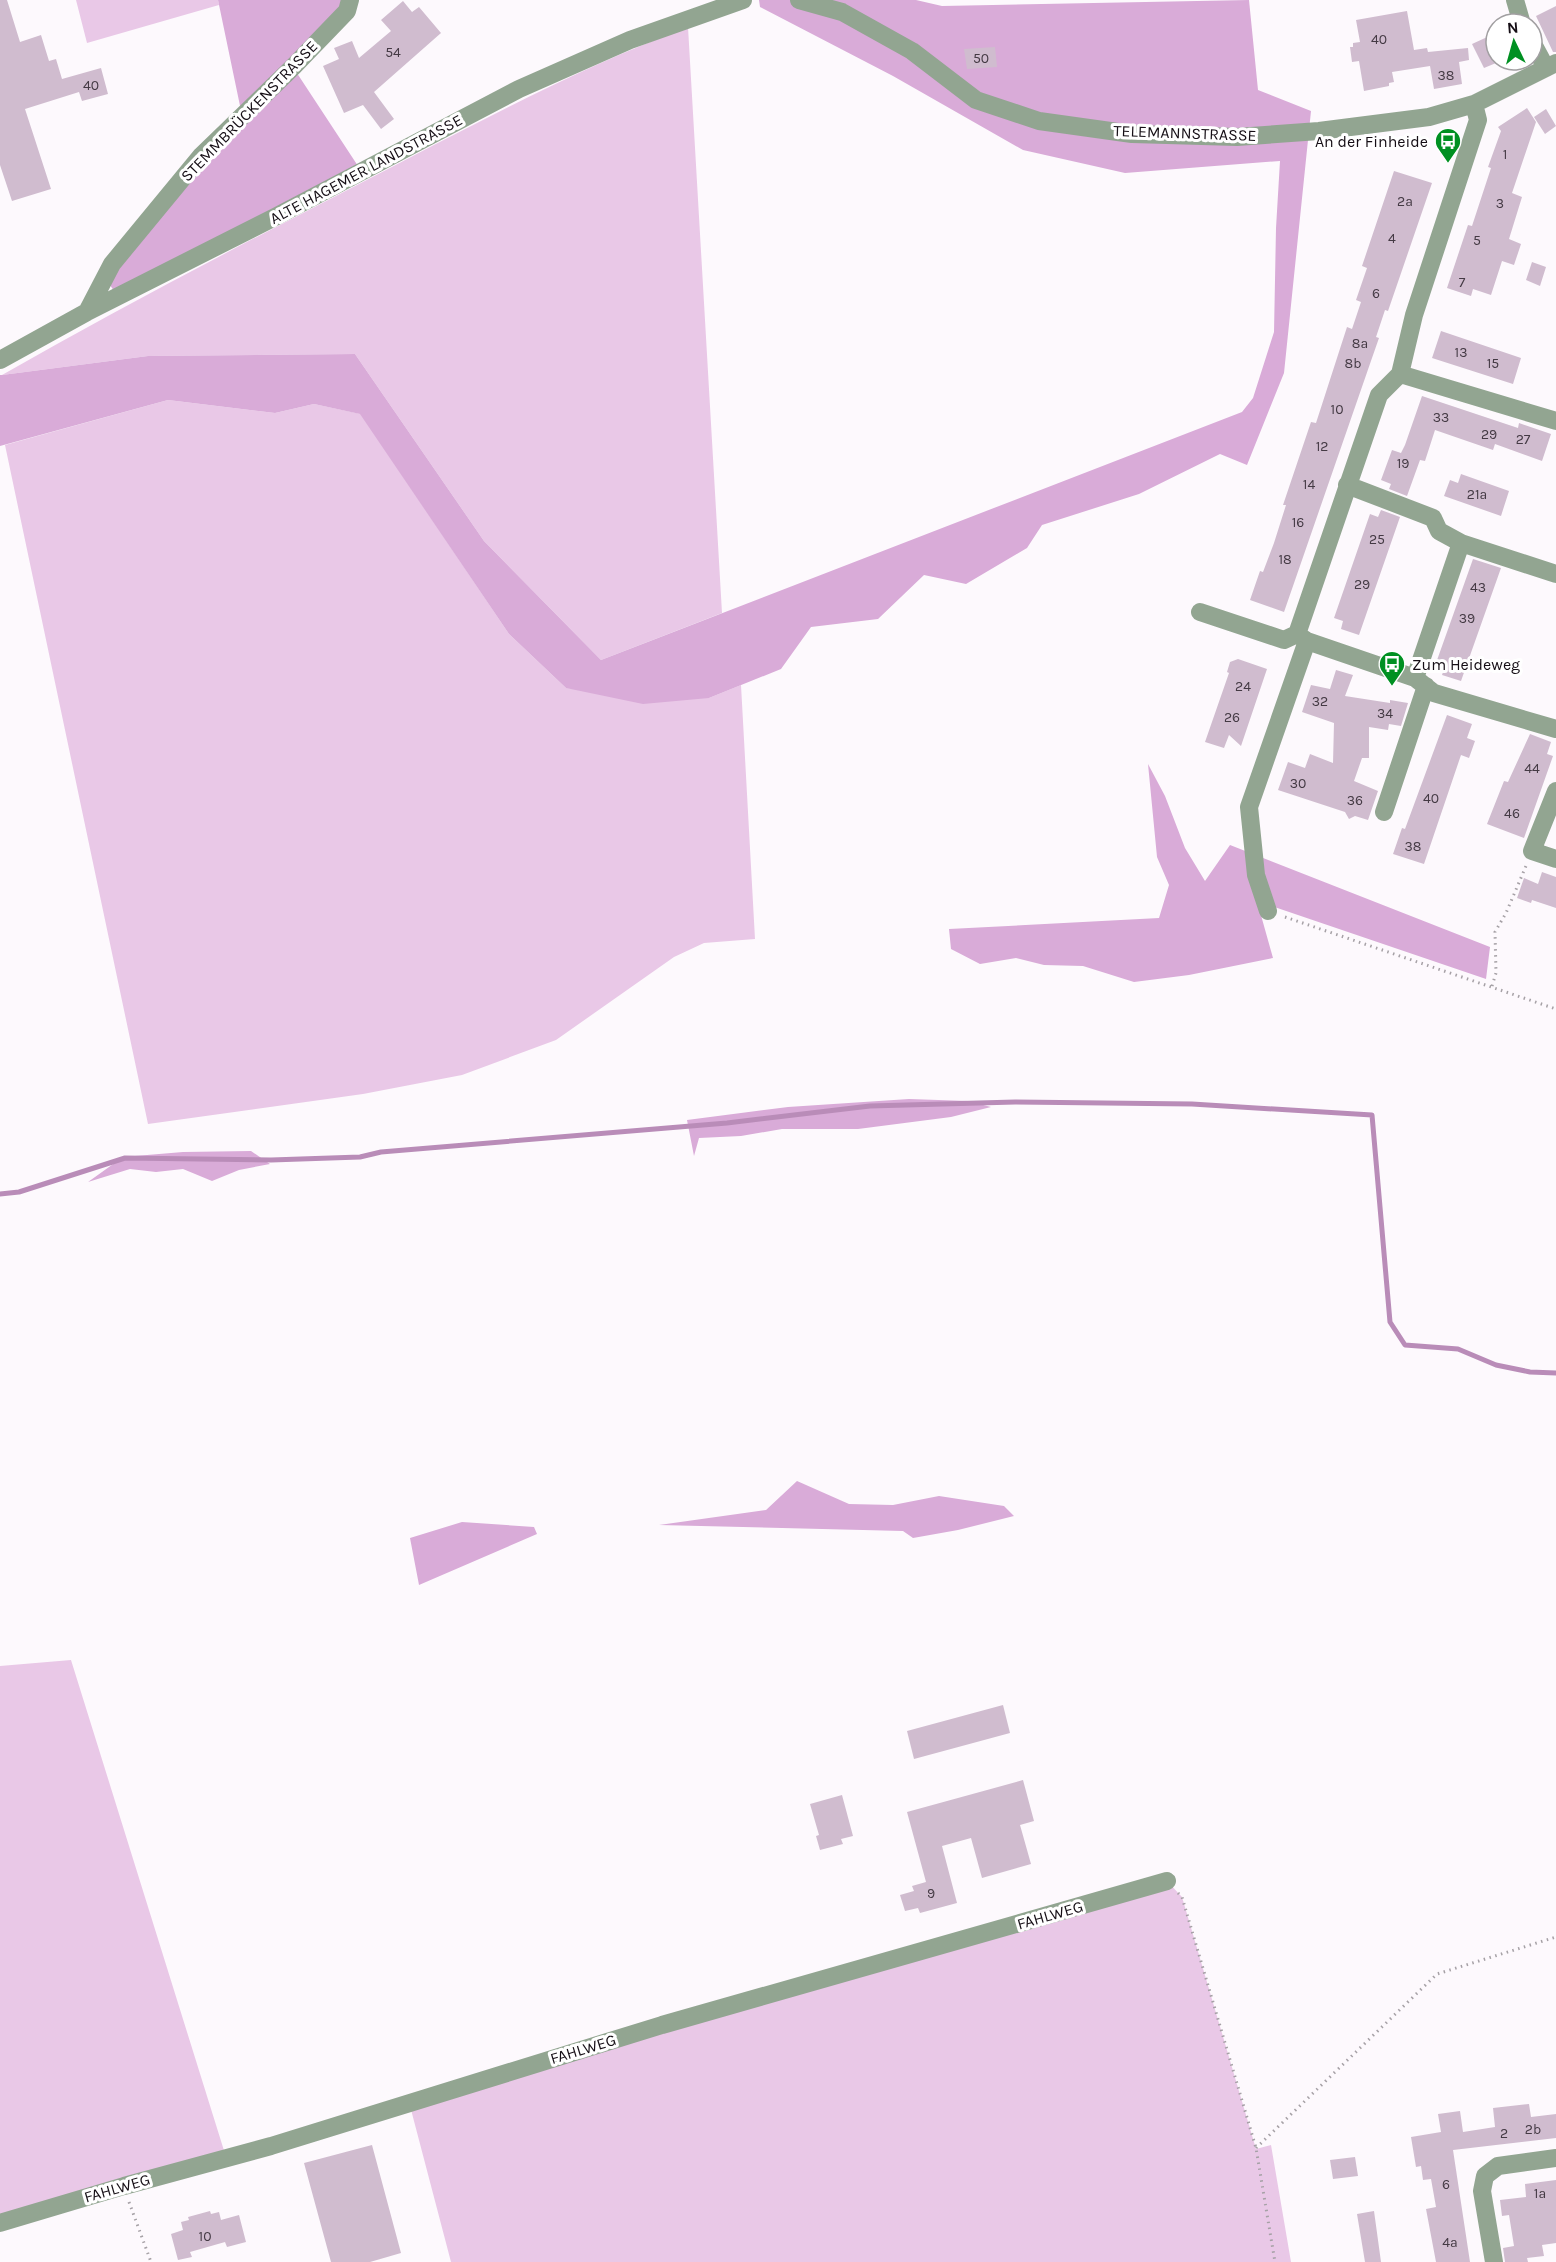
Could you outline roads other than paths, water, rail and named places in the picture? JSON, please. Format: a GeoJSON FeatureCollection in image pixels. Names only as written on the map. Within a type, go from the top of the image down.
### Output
{"type":"FeatureCollection","features":[{"type":"Feature","properties":{"kind":"street","name":"STEMMBRÜCKENSTRASSE"},"geometry":{"type":"LineString","coordinates":[[87,312],[112,264],[201,156],[347,11],[350,0]]}},
{"type":"Feature","properties":{"kind":"street","name":"ALTE HAGEMER LANDSTRASSE"},"geometry":{"type":"LineString","coordinates":[[0,360],[87,312],[275,217],[519,89],[630,40],[743,0]]}},
{"type":"Feature","properties":{"kind":"street","name":"TELEMANNSTRASSE"},"geometry":{"type":"LineString","coordinates":[[799,0],[842,12],[912,51],[976,100],[1039,121],[1132,134],[1237,137],[1319,131],[1429,117],[1474,104],[1551,66]]}},
{"type":"Feature","properties":{"kind":"street"},"geometry":{"type":"LineString","coordinates":[[1268,911],[1256,874],[1249,807],[1347,485],[1379,395],[1400,374],[1414,315],[1478,120],[1474,104]]}},
{"type":"Feature","properties":{"kind":"street"},"geometry":{"type":"LineString","coordinates":[[1400,374],[1556,421]]}},
{"type":"Feature","properties":{"kind":"street"},"geometry":{"type":"LineString","coordinates":[[1347,485],[1433,518],[1439,531],[1461,543],[1556,574]]}},
{"type":"Feature","properties":{"kind":"street"},"geometry":{"type":"LineString","coordinates":[[1384,812],[1461,543]]}},
{"type":"Feature","properties":{"kind":"street"},"geometry":{"type":"LineString","coordinates":[[1200,612],[1284,640],[1302,638],[1420,682],[1434,693],[1556,729]]}},
{"type":"Feature","properties":{"kind":"street"},"geometry":{"type":"LineString","coordinates":[[1556,791],[1532,851],[1556,859]]}},
{"type":"Feature","properties":{"kind":"street","name":"FAHLWEG"},"geometry":{"type":"LineString","coordinates":[[0,2223],[271,2146],[662,2025],[1167,1881]]}},
{"type":"Feature","properties":{"kind":"street"},"geometry":{"type":"LineString","coordinates":[[1494,2262],[1482,2191],[1485,2176],[1498,2166],[1556,2158]]}},
{"type":"Feature","properties":{"kind":"waterway"},"geometry":{"type":"LineString","coordinates":[[0,1194],[19,1192],[125,1158],[271,1160],[360,1157],[381,1152],[727,1123],[870,1106],[1015,1102],[1192,1104],[1372,1115],[1390,1322],[1405,1345],[1458,1349],[1496,1365],[1530,1372],[1556,1373]]}},
{"type":"Feature","properties":{"kind":"place","name":"An der Finheide"},"geometry":{"type":"Point","coordinates":[1448,164]}},
{"type":"Feature","properties":{"kind":"place","name":"Zum Heideweg"},"geometry":{"type":"Point","coordinates":[1392,687]}}]}
